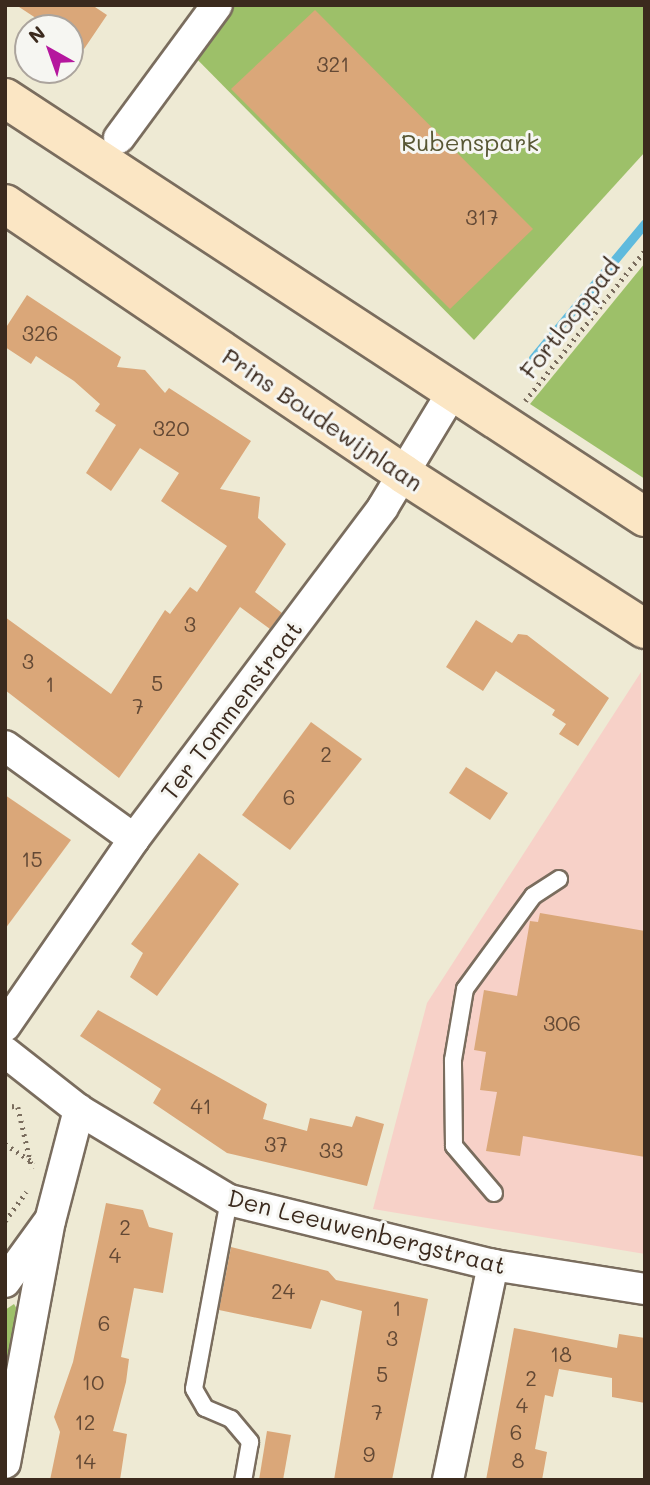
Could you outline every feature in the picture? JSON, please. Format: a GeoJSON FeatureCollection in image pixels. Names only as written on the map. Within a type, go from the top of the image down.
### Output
{"type":"FeatureCollection","features":[{"type":"Feature","properties":{"kind":"main road"},"geometry":{"type":"LineString","coordinates":[[5,98],[645,517]]}},
{"type":"Feature","properties":{"kind":"main road","name":"Prins Boudewijnlaan"},"geometry":{"type":"LineString","coordinates":[[5,204],[405,475],[645,629]]}},
{"type":"Feature","properties":{"kind":"street"},"geometry":{"type":"LineString","coordinates":[[119,138],[217,5]]}},
{"type":"Feature","properties":{"kind":"street","name":"Ter Tommenstraat"},"geometry":{"type":"LineString","coordinates":[[5,1026],[134,839],[405,475],[453,391]]}},
{"type":"Feature","properties":{"kind":"street"},"geometry":{"type":"LineString","coordinates":[[5,746],[134,839]]}},
{"type":"Feature","properties":{"kind":"street","name":"Den Leeuwenbergstraat"},"geometry":{"type":"LineString","coordinates":[[5,1052],[79,1111],[229,1200],[493,1265],[645,1289]]}},
{"type":"Feature","properties":{"kind":"street"},"geometry":{"type":"LineString","coordinates":[[5,1463],[50,1221],[79,1111]]}},
{"type":"Feature","properties":{"kind":"street"},"geometry":{"type":"LineString","coordinates":[[5,1282],[50,1221]]}},
{"type":"Feature","properties":{"kind":"street"},"geometry":{"type":"LineString","coordinates":[[448,1480],[493,1265]]}},
{"type":"Feature","properties":{"kind":"lane"},"geometry":{"type":"LineString","coordinates":[[494,1193],[454,1146],[453,1060],[465,989],[533,896],[559,880]]}},
{"type":"Feature","properties":{"kind":"lane"},"geometry":{"type":"LineString","coordinates":[[229,1200],[194,1389],[205,1408],[232,1419],[250,1442],[243,1480]]}},
{"type":"Feature","properties":{"kind":"path","name":"Fortlooppad"},"geometry":{"type":"LineString","coordinates":[[520,408],[645,250]]}},
{"type":"Feature","properties":{"kind":"path"},"geometry":{"type":"LineString","coordinates":[[18,1107],[32,1163],[32,1174]]}},
{"type":"Feature","properties":{"kind":"path"},"geometry":{"type":"LineString","coordinates":[[5,1144],[32,1163],[64,1165]]}},
{"type":"Feature","properties":{"kind":"path"},"geometry":{"type":"LineString","coordinates":[[5,1221],[31,1185]]}},
{"type":"Feature","properties":{"kind":"shaded area"},"geometry":{"type":"Polygon","coordinates":[[[641,672],[645,1254],[373,1209],[427,1003],[641,672]]]}},
{"type":"Feature","properties":{"kind":"green space","name":"Rubenspark"},"geometry":{"type":"Polygon","coordinates":[[[209,5],[645,5],[645,152],[474,340],[183,45],[209,5]]]}},
{"type":"Feature","properties":{"kind":"green space"},"geometry":{"type":"Polygon","coordinates":[[[645,263],[645,479],[530,404],[645,263]]]}},
{"type":"Feature","properties":{"kind":"green space"},"geometry":{"type":"Polygon","coordinates":[[[14,1304],[19,1313],[5,1386],[5,1310],[14,1304]]]}},
{"type":"Feature","properties":{"kind":"building"},"geometry":{"type":"Polygon","coordinates":[[[16,5],[92,5],[107,15],[84,49],[84,14],[30,14],[16,5]]]}},
{"type":"Feature","properties":{"kind":"building"},"geometry":{"type":"Polygon","coordinates":[[[315,10],[533,229],[450,309],[231,89],[315,10]]]}},
{"type":"Feature","properties":{"kind":"building"},"geometry":{"type":"Polygon","coordinates":[[[27,295],[121,357],[117,367],[145,370],[165,393],[169,388],[251,441],[220,489],[260,497],[258,518],[286,544],[255,592],[282,613],[270,629],[240,607],[119,778],[5,690],[5,617],[111,694],[165,610],[170,614],[190,587],[197,592],[227,546],[161,501],[179,473],[140,448],[111,491],[86,473],[116,425],[95,411],[100,404],[74,381],[36,356],[31,364],[5,347],[5,329],[27,295]]]}},
{"type":"Feature","properties":{"kind":"building"},"geometry":{"type":"Polygon","coordinates":[[[476,620],[512,643],[518,634],[527,635],[609,698],[578,746],[559,734],[566,724],[552,715],[555,710],[496,671],[483,691],[446,667],[476,620]]]}},
{"type":"Feature","properties":{"kind":"building"},"geometry":{"type":"Polygon","coordinates":[[[311,722],[362,759],[290,850],[242,815],[311,722]]]}},
{"type":"Feature","properties":{"kind":"building"},"geometry":{"type":"Polygon","coordinates":[[[466,767],[508,793],[490,820],[449,793],[466,767]]]}},
{"type":"Feature","properties":{"kind":"building"},"geometry":{"type":"Polygon","coordinates":[[[5,795],[71,840],[5,929],[5,795]]]}},
{"type":"Feature","properties":{"kind":"building"},"geometry":{"type":"Polygon","coordinates":[[[199,853],[239,884],[157,996],[130,977],[143,953],[131,944],[199,853]]]}},
{"type":"Feature","properties":{"kind":"building"},"geometry":{"type":"Polygon","coordinates":[[[540,913],[645,931],[645,1157],[523,1136],[520,1156],[486,1151],[497,1092],[480,1090],[486,1052],[474,1050],[484,990],[517,996],[530,921],[538,922],[540,913]]]}},
{"type":"Feature","properties":{"kind":"building"},"geometry":{"type":"Polygon","coordinates":[[[98,1010],[267,1104],[263,1119],[307,1131],[310,1118],[352,1127],[356,1116],[384,1124],[367,1186],[227,1153],[153,1103],[161,1089],[80,1036],[98,1010]]]}},
{"type":"Feature","properties":{"kind":"building"},"geometry":{"type":"Polygon","coordinates":[[[106,1203],[143,1210],[149,1227],[173,1233],[163,1293],[134,1288],[121,1357],[129,1359],[126,1382],[113,1431],[127,1434],[120,1480],[50,1480],[60,1432],[54,1417],[73,1362],[106,1203]]]}},
{"type":"Feature","properties":{"kind":"building"},"geometry":{"type":"Polygon","coordinates":[[[231,1247],[328,1271],[336,1280],[428,1299],[392,1480],[334,1480],[362,1311],[321,1300],[311,1329],[219,1310],[231,1247]]]}},
{"type":"Feature","properties":{"kind":"building"},"geometry":{"type":"Polygon","coordinates":[[[514,1328],[617,1348],[619,1334],[645,1338],[645,1403],[612,1397],[612,1378],[559,1369],[553,1397],[545,1395],[535,1449],[547,1452],[542,1480],[486,1480],[514,1328]]]}},
{"type":"Feature","properties":{"kind":"building"},"geometry":{"type":"Polygon","coordinates":[[[267,1431],[291,1435],[283,1480],[259,1480],[267,1431]]]}},
{"type":"Feature","properties":{"kind":"waterway"},"geometry":{"type":"LineString","coordinates":[[533,358],[645,223]]}}]}
